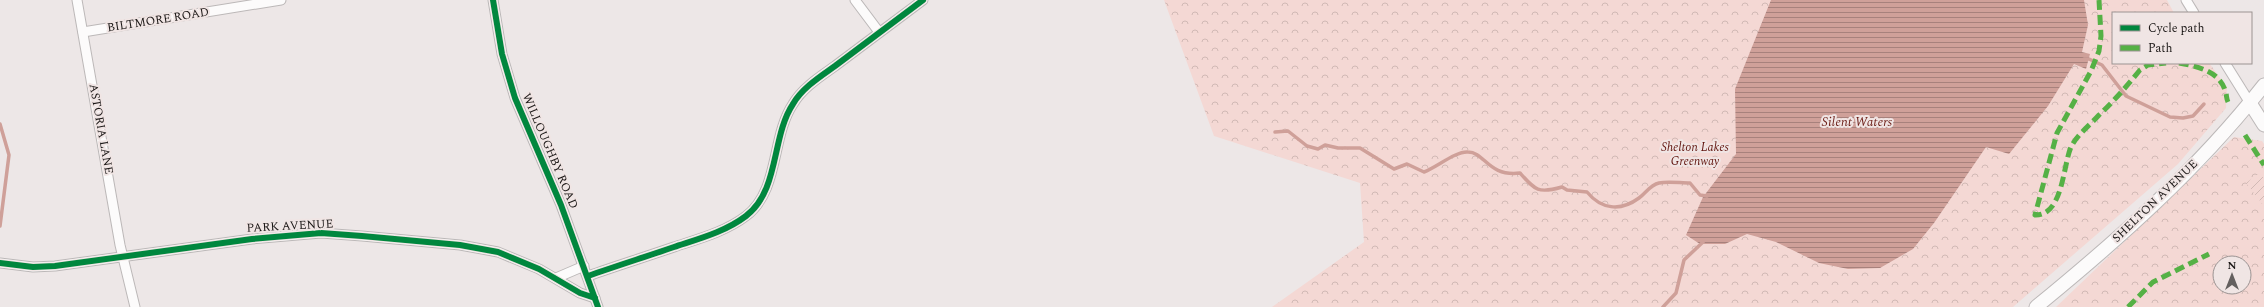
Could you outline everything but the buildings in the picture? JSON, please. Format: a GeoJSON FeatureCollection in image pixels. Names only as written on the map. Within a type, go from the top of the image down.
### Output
{"type":"FeatureCollection","features":[{"type":"Feature","properties":{"kind":"main road","name":"SHELTON AVENUE"},"geometry":{"type":"LineString","coordinates":[[2036,307],[2149,210],[2237,120],[2264,85]]}},
{"type":"Feature","properties":{"kind":"main road"},"geometry":{"type":"LineString","coordinates":[[2250,103],[2264,125]]}},
{"type":"Feature","properties":{"kind":"street","name":"ASTORIA LANE"},"geometry":{"type":"LineString","coordinates":[[78,0],[124,257],[135,307]]}},
{"type":"Feature","properties":{"kind":"street","name":"BILTMORE ROAD"},"geometry":{"type":"LineString","coordinates":[[83,32],[281,0]]}},
{"type":"Feature","properties":{"kind":"street","name":"WILLOUGHBY ROAD"},"geometry":{"type":"LineString","coordinates":[[493,0],[502,54],[515,98],[561,205],[588,276],[596,303]]}},
{"type":"Feature","properties":{"kind":"street"},"geometry":{"type":"LineString","coordinates":[[855,0],[879,32]]}},
{"type":"Feature","properties":{"kind":"street"},"geometry":{"type":"LineString","coordinates":[[588,276],[713,234],[746,216],[755,207],[768,182],[781,132],[793,102],[807,88],[922,0]]}},
{"type":"Feature","properties":{"kind":"street"},"geometry":{"type":"LineString","coordinates":[[2186,0],[2193,12]]}},
{"type":"Feature","properties":{"kind":"street"},"geometry":{"type":"LineString","coordinates":[[2226,64],[2250,103]]}},
{"type":"Feature","properties":{"kind":"street","name":"PARK AVENUE"},"geometry":{"type":"LineString","coordinates":[[0,263],[33,267],[55,266],[252,238],[328,234],[412,239],[481,248],[520,260],[556,278],[596,303]]}},
{"type":"Feature","properties":{"kind":"street"},"geometry":{"type":"LineString","coordinates":[[556,278],[584,266]]}},
{"type":"Feature","properties":{"kind":"green space","name":"Shelton Lakes Greenway"},"geometry":{"type":"Polygon","coordinates":[[[1164,0],[2167,0],[2173,12],[2112,12],[2112,64],[2210,64],[2227,87],[2226,108],[2178,164],[2013,307],[1272,307],[1364,242],[1360,183],[1214,136],[1164,0]]]}},
{"type":"Feature","properties":{"kind":"green space"},"geometry":{"type":"Polygon","coordinates":[[[2234,137],[2262,141],[2264,144],[2264,307],[2056,307],[2234,137]]]}},
{"type":"Feature","properties":{"kind":"green space"},"geometry":{"type":"Polygon","coordinates":[[[2260,173],[2264,179],[2264,206],[2246,183],[2260,173]]]}},
{"type":"Feature","properties":{"kind":"water","name":"Silent Waters"},"geometry":{"type":"Polygon","coordinates":[[[1771,0],[2084,0],[2088,25],[2082,52],[2090,54],[2086,69],[2074,64],[2048,106],[2009,154],[1986,147],[1934,223],[1913,249],[1880,268],[1848,269],[1819,263],[1776,242],[1747,234],[1725,244],[1700,244],[1686,235],[1703,197],[1736,154],[1735,89],[1771,0]]]}},
{"type":"Feature","properties":{"kind":"waterway"},"geometry":{"type":"LineString","coordinates":[[2084,59],[2089,59],[2102,65],[2126,96],[2170,117],[2183,118],[2193,116],[2204,104]]}},
{"type":"Feature","properties":{"kind":"waterway"},"geometry":{"type":"LineString","coordinates":[[0,124],[9,155],[0,226]]}},
{"type":"Feature","properties":{"kind":"waterway"},"geometry":{"type":"LineString","coordinates":[[1275,132],[1288,131],[1307,146],[1318,149],[1325,145],[1338,148],[1360,148],[1394,169],[1407,164],[1424,172],[1463,152],[1474,153],[1494,168],[1509,173],[1520,173],[1538,189],[1547,190],[1562,187],[1567,190],[1587,192],[1598,202],[1611,207],[1618,207],[1632,202],[1642,196],[1653,185],[1663,182],[1690,183],[1700,195],[1707,196]]}},
{"type":"Feature","properties":{"kind":"waterway"},"geometry":{"type":"LineString","coordinates":[[1663,307],[1676,293],[1684,260],[1703,242]]}},
{"type":"Feature","properties":{"kind":"marked path"},"geometry":{"type":"LineString","coordinates":[[2099,0],[2101,36],[2099,51],[2091,71],[2057,133],[2035,215],[2044,213],[2057,199],[2068,155],[2071,147],[2080,134],[2115,99],[2140,70],[2148,65],[2157,64]]}},
{"type":"Feature","properties":{"kind":"marked path"},"geometry":{"type":"LineString","coordinates":[[2184,64],[2206,70],[2218,78],[2226,92],[2228,102]]}},
{"type":"Feature","properties":{"kind":"marked path"},"geometry":{"type":"LineString","coordinates":[[2245,135],[2264,165]]}},
{"type":"Feature","properties":{"kind":"marked path"},"geometry":{"type":"LineString","coordinates":[[2128,307],[2153,282],[2209,254]]}},
{"type":"Feature","properties":{"kind":"cycle path"},"geometry":{"type":"LineString","coordinates":[[493,0],[502,54],[515,98],[561,205],[598,307]]}},
{"type":"Feature","properties":{"kind":"cycle path"},"geometry":{"type":"LineString","coordinates":[[588,276],[711,234],[738,222],[746,216],[757,205],[765,192],[786,117],[801,93],[818,78],[923,0]]}},
{"type":"Feature","properties":{"kind":"cycle path"},"geometry":{"type":"LineString","coordinates":[[0,263],[33,267],[55,266],[252,239],[321,233],[460,245],[498,252],[539,269],[580,293],[595,298]]}}]}
